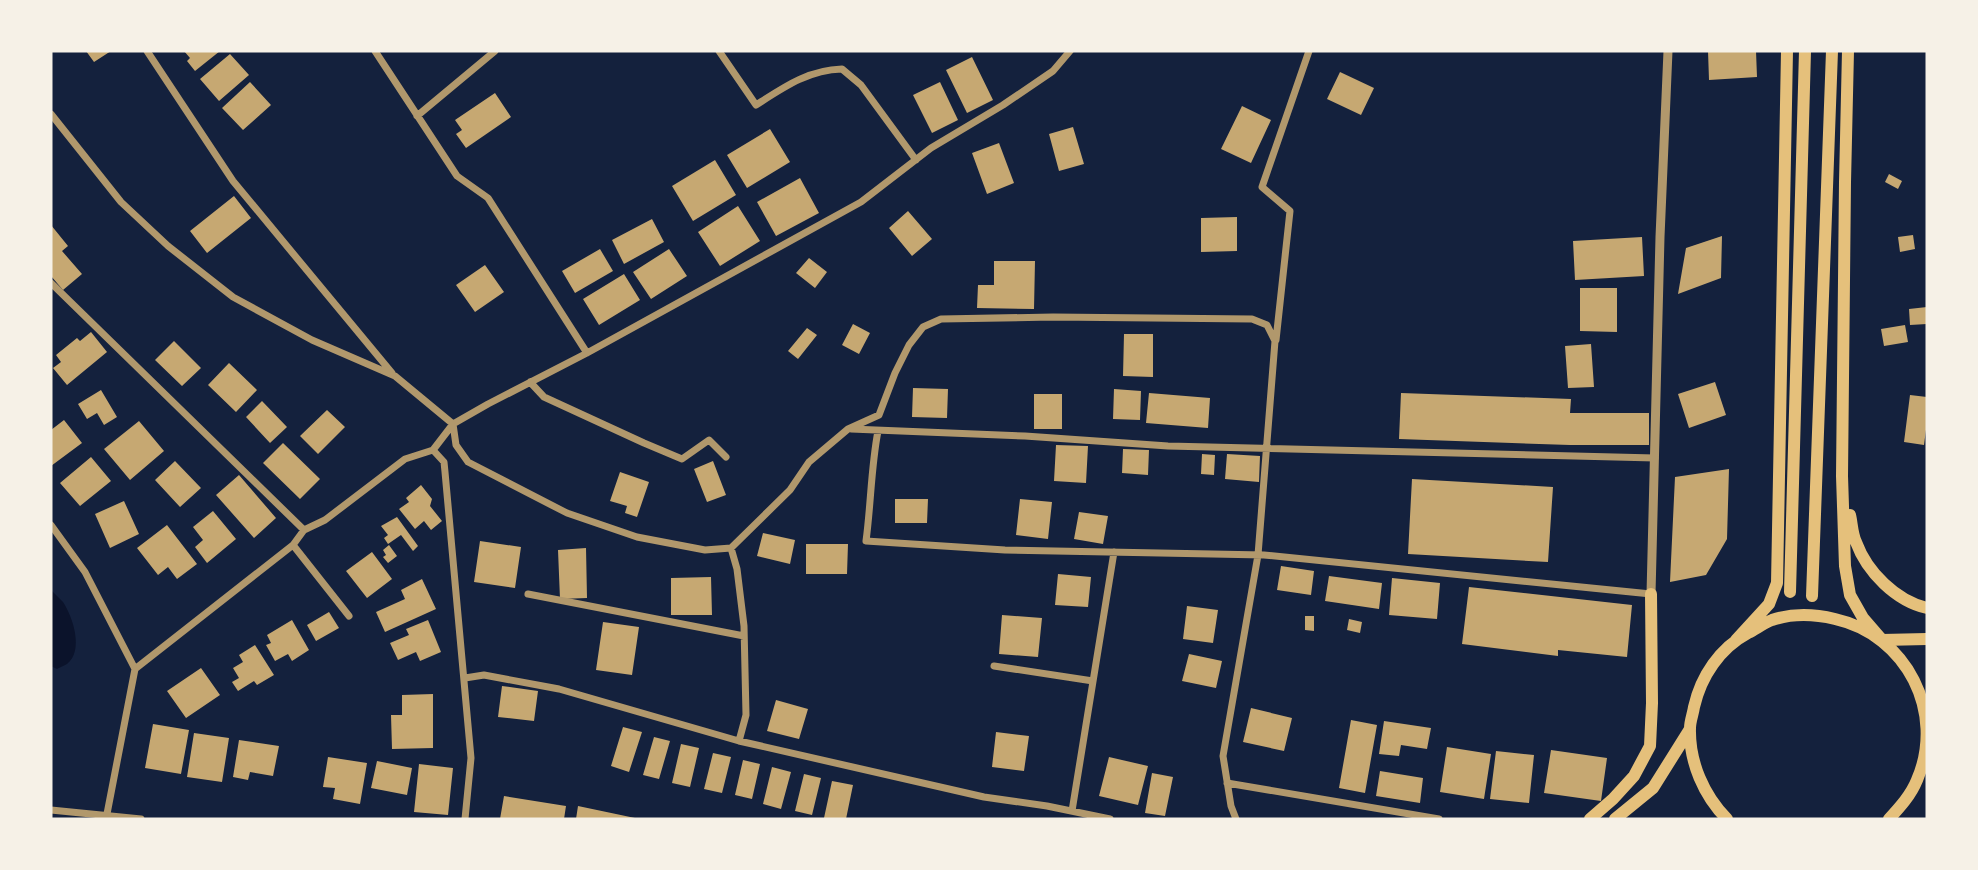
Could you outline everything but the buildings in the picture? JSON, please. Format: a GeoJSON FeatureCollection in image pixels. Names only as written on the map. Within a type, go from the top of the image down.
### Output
{"type":"FeatureCollection","features":[{"type":"Feature","properties":{"kind":"highway"},"geometry":{"type":"LineString","coordinates":[[1615,819],[1653,788],[1690,728],[1698,691],[1713,663],[1769,604],[1777,583],[1787,51]]}},
{"type":"Feature","properties":{"kind":"highway"},"geometry":{"type":"LineString","coordinates":[[1790,593],[1805,51]]}},
{"type":"Feature","properties":{"kind":"highway"},"geometry":{"type":"LineString","coordinates":[[1812,596],[1832,51]]}},
{"type":"Feature","properties":{"kind":"highway"},"geometry":{"type":"LineString","coordinates":[[1848,51],[1842,476],[1846,566],[1850,594],[1863,618],[1908,668],[1920,692],[1926,718],[1926,755],[1917,781],[1905,801],[1889,819]]}},
{"type":"Feature","properties":{"kind":"highway"},"geometry":{"type":"LineString","coordinates":[[1842,476],[1855,542],[1873,573],[1894,592],[1918,606],[1927,608]]}},
{"type":"Feature","properties":{"kind":"highway"},"geometry":{"type":"LineString","coordinates":[[1590,819],[1634,776],[1650,746],[1651,594]]}},
{"type":"Feature","properties":{"kind":"highway"},"geometry":{"type":"LineString","coordinates":[[1736,639],[1771,621],[1794,615],[1818,615],[1852,622],[1882,640],[1927,639]]}},
{"type":"Feature","properties":{"kind":"highway"},"geometry":{"type":"LineString","coordinates":[[1690,728],[1695,767],[1709,798],[1727,819]]}},
{"type":"Feature","properties":{"kind":"street"},"geometry":{"type":"LineString","coordinates":[[147,51],[233,181],[395,376],[453,424],[456,445],[468,462],[567,513],[637,537],[705,550],[730,548],[790,489],[809,462],[848,429],[879,415],[909,345],[923,327],[941,319],[1252,319],[1267,325],[1275,341]]}},
{"type":"Feature","properties":{"kind":"street"},"geometry":{"type":"LineString","coordinates":[[375,51],[457,176],[488,198],[587,353]]}},
{"type":"Feature","properties":{"kind":"street"},"geometry":{"type":"LineString","coordinates":[[417,116],[495,51]]}},
{"type":"Feature","properties":{"kind":"street"},"geometry":{"type":"LineString","coordinates":[[719,51],[756,105],[788,84],[822,69],[842,69],[861,85],[916,160]]}},
{"type":"Feature","properties":{"kind":"street"},"geometry":{"type":"LineString","coordinates":[[135,668],[293,545],[303,530],[325,520],[405,459],[433,450],[453,424],[861,202],[931,148],[1053,71],[1070,51]]}},
{"type":"Feature","properties":{"kind":"street"},"geometry":{"type":"LineString","coordinates":[[1236,819],[1223,756],[1258,555],[1275,341],[1290,211],[1262,187],[1309,51]]}},
{"type":"Feature","properties":{"kind":"street"},"geometry":{"type":"LineString","coordinates":[[878,431],[866,541],[1005,550],[1258,555],[1651,594],[1660,236],[1668,51]]}},
{"type":"Feature","properties":{"kind":"street"},"geometry":{"type":"LineString","coordinates":[[51,114],[121,202],[168,246],[233,297],[312,340],[395,376]]}},
{"type":"Feature","properties":{"kind":"street"},"geometry":{"type":"LineString","coordinates":[[51,283],[303,530]]}},
{"type":"Feature","properties":{"kind":"street"},"geometry":{"type":"LineString","coordinates":[[51,297],[58,290]]}},
{"type":"Feature","properties":{"kind":"street"},"geometry":{"type":"LineString","coordinates":[[530,382],[544,397],[682,458],[709,440],[726,457]]}},
{"type":"Feature","properties":{"kind":"street"},"geometry":{"type":"LineString","coordinates":[[848,429],[1025,436],[1168,446],[1655,458]]}},
{"type":"Feature","properties":{"kind":"street"},"geometry":{"type":"LineString","coordinates":[[433,450],[444,462],[465,678],[471,758],[465,819]]}},
{"type":"Feature","properties":{"kind":"street"},"geometry":{"type":"LineString","coordinates":[[51,525],[85,572],[135,668],[106,817]]}},
{"type":"Feature","properties":{"kind":"street"},"geometry":{"type":"LineString","coordinates":[[293,545],[349,616]]}},
{"type":"Feature","properties":{"kind":"street"},"geometry":{"type":"LineString","coordinates":[[730,548],[737,569],[744,636],[746,715],[739,741]]}},
{"type":"Feature","properties":{"kind":"street"},"geometry":{"type":"LineString","coordinates":[[1072,811],[1114,552]]}},
{"type":"Feature","properties":{"kind":"street"},"geometry":{"type":"LineString","coordinates":[[527,594],[744,636]]}},
{"type":"Feature","properties":{"kind":"street"},"geometry":{"type":"LineString","coordinates":[[994,666],[1093,681]]}},
{"type":"Feature","properties":{"kind":"street"},"geometry":{"type":"LineString","coordinates":[[465,678],[484,675],[559,689],[739,741],[984,797],[1110,819]]}},
{"type":"Feature","properties":{"kind":"street"},"geometry":{"type":"LineString","coordinates":[[1227,783],[1439,819]]}},
{"type":"Feature","properties":{"kind":"street"},"geometry":{"type":"LineString","coordinates":[[51,810],[141,819]]}},
{"type":"Feature","properties":{"kind":"water"},"geometry":{"type":"Polygon","coordinates":[[[51,590],[67,608],[76,643],[72,658],[57,669],[51,666],[51,590]]]}}]}
